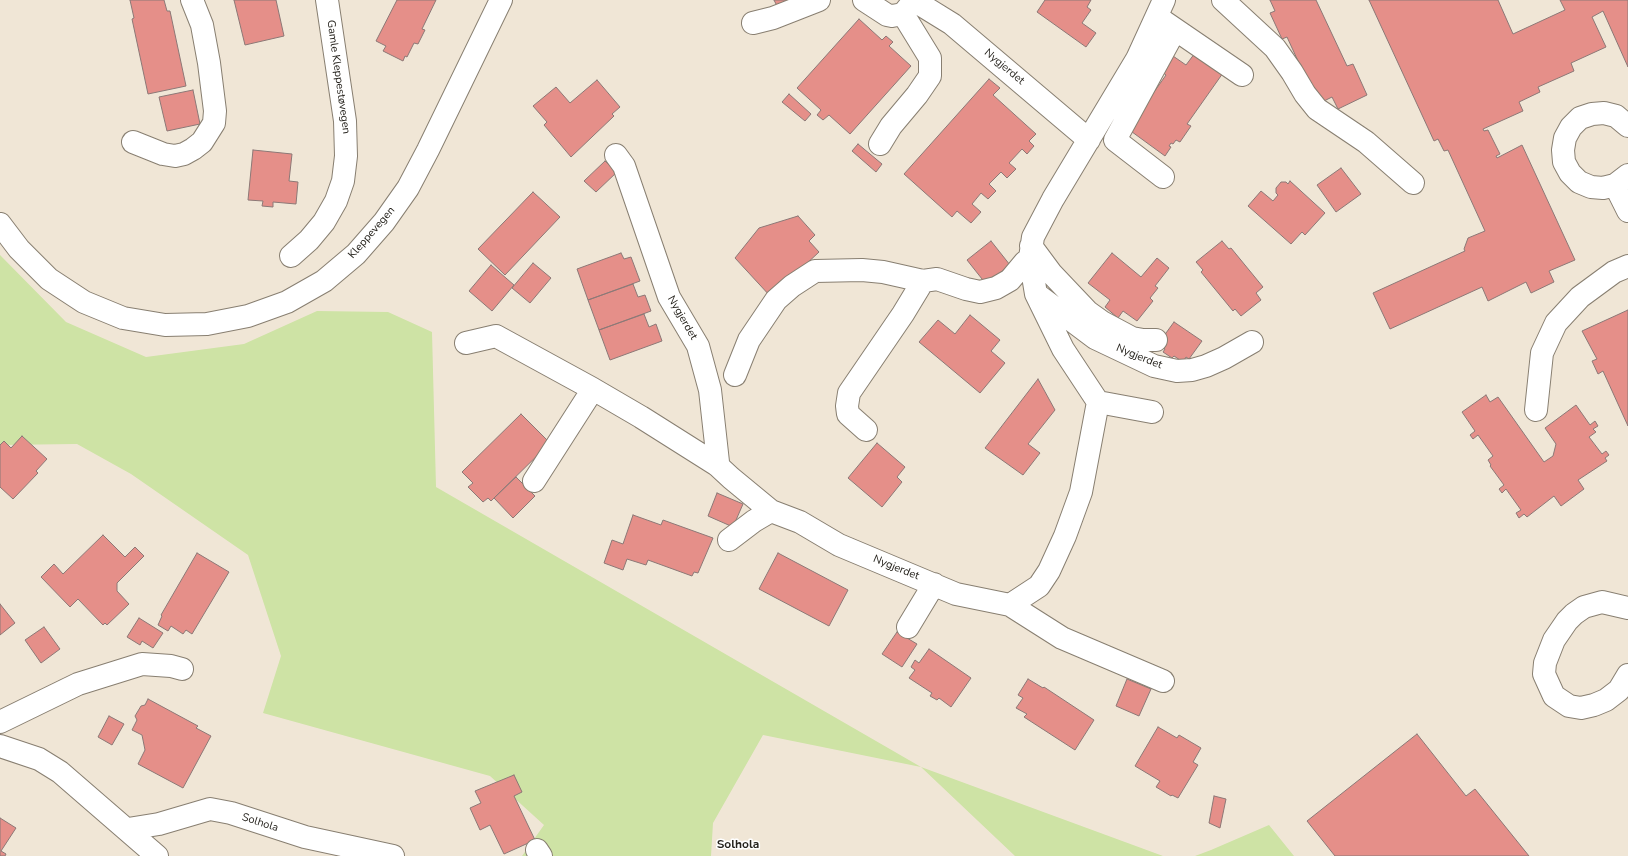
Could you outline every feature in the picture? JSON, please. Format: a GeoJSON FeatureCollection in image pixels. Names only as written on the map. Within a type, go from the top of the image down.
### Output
{"type":"FeatureCollection","features":[{"type":"Feature","properties":{"kind":"street"},"geometry":{"type":"LineString","coordinates":[[133,142],[163,154],[175,156],[184,154],[202,142],[214,123],[215,111],[202,25],[192,0]]}},
{"type":"Feature","properties":{"kind":"street","name":"Gamle Kleppestøvegen"},"geometry":{"type":"LineString","coordinates":[[291,256],[309,240],[324,222],[336,201],[343,181],[346,156],[345,121],[327,0]]}},
{"type":"Feature","properties":{"kind":"street","name":"Kleppevegen"},"geometry":{"type":"LineString","coordinates":[[0,224],[19,250],[49,279],[84,302],[123,318],[165,325],[207,324],[248,316],[287,302],[330,276],[356,254],[384,222],[408,188],[428,150],[500,0]]}},
{"type":"Feature","properties":{"kind":"street"},"geometry":{"type":"LineString","coordinates":[[753,23],[773,18],[818,0]]}},
{"type":"Feature","properties":{"kind":"street","name":"Nygjerdet"},"geometry":{"type":"LineString","coordinates":[[864,0],[887,15],[910,5],[952,24],[1089,140]]}},
{"type":"Feature","properties":{"kind":"street"},"geometry":{"type":"LineString","coordinates":[[1223,0],[1275,48],[1305,94],[1317,109],[1366,142],[1413,183]]}},
{"type":"Feature","properties":{"kind":"street"},"geometry":{"type":"LineString","coordinates":[[880,144],[891,126],[917,95],[930,76],[930,58],[910,5]]}},
{"type":"Feature","properties":{"kind":"street"},"geometry":{"type":"LineString","coordinates":[[1010,604],[1039,586],[1049,571],[1065,536],[1081,492],[1098,402],[1063,349],[1036,294],[1031,252],[1034,237],[1052,199],[1137,59],[1160,9],[1175,30],[1242,75]]}},
{"type":"Feature","properties":{"kind":"street"},"geometry":{"type":"LineString","coordinates":[[1163,177],[1115,140],[1175,30]]}},
{"type":"Feature","properties":{"kind":"street"},"geometry":{"type":"LineString","coordinates":[[1628,126],[1616,116],[1604,113],[1592,114],[1580,118],[1571,127],[1565,138],[1563,150],[1564,162],[1570,173],[1579,182],[1591,187],[1603,188],[1622,180],[1628,211]]}},
{"type":"Feature","properties":{"kind":"street","name":"Nygjerdet"},"geometry":{"type":"LineString","coordinates":[[616,155],[624,166],[669,297],[698,346],[710,390],[718,462],[717,465]]}},
{"type":"Feature","properties":{"kind":"street"},"geometry":{"type":"LineString","coordinates":[[735,375],[749,340],[776,300],[792,286],[815,271],[862,270],[883,272],[923,281],[937,279],[980,292],[996,288],[1010,280],[1031,252]]}},
{"type":"Feature","properties":{"kind":"street","name":"Nygjerdet"},"geometry":{"type":"LineString","coordinates":[[1031,252],[1088,312],[1102,322],[1132,338],[1156,340]]}},
{"type":"Feature","properties":{"kind":"street"},"geometry":{"type":"LineString","coordinates":[[1536,410],[1542,353],[1556,323],[1580,297],[1614,272],[1628,266]]}},
{"type":"Feature","properties":{"kind":"street"},"geometry":{"type":"LineString","coordinates":[[866,430],[848,414],[847,406],[849,393],[903,314],[923,281]]}},
{"type":"Feature","properties":{"kind":"street","name":"Nygjerdet"},"geometry":{"type":"LineString","coordinates":[[1036,294],[1095,338],[1154,366],[1177,371],[1192,370],[1224,358],[1252,342]]}},
{"type":"Feature","properties":{"kind":"street","name":"Nygjerdet"},"geometry":{"type":"LineString","coordinates":[[466,343],[496,336],[593,389],[717,465],[730,478],[771,511],[800,522],[839,545],[956,594],[1010,604],[1062,638],[1163,681]]}},
{"type":"Feature","properties":{"kind":"street"},"geometry":{"type":"LineString","coordinates":[[534,481],[593,389]]}},
{"type":"Feature","properties":{"kind":"street"},"geometry":{"type":"LineString","coordinates":[[1098,402],[1152,412]]}},
{"type":"Feature","properties":{"kind":"street"},"geometry":{"type":"LineString","coordinates":[[729,540],[754,521],[771,511]]}},
{"type":"Feature","properties":{"kind":"street","name":"Nygjerdet"},"geometry":{"type":"LineString","coordinates":[[908,627],[934,584]]}},
{"type":"Feature","properties":{"kind":"street"},"geometry":{"type":"LineString","coordinates":[[1628,608],[1602,602],[1584,607],[1574,614],[1566,621],[1554,640],[1545,663],[1544,674],[1554,696],[1569,706],[1581,708],[1594,706],[1606,700],[1619,690],[1628,675]]}},
{"type":"Feature","properties":{"kind":"street"},"geometry":{"type":"LineString","coordinates":[[0,722],[78,684],[142,664],[171,666],[182,669]]}},
{"type":"Feature","properties":{"kind":"street"},"geometry":{"type":"LineString","coordinates":[[0,746],[39,759],[60,772],[128,829],[157,856]]}},
{"type":"Feature","properties":{"kind":"street","name":"Solhola"},"geometry":{"type":"LineString","coordinates":[[128,829],[159,824],[210,809],[231,813],[305,837],[393,856]]}},
{"type":"Feature","properties":{"kind":"green space"},"geometry":{"type":"Polygon","coordinates":[[[0,255],[66,322],[146,357],[244,344],[317,311],[388,312],[432,332],[436,487],[921,767],[763,735],[713,823],[711,856],[522,856],[544,825],[490,776],[263,713],[281,656],[248,555],[131,474],[77,444],[0,445],[0,255]]]}},
{"type":"Feature","properties":{"kind":"green space"},"geometry":{"type":"Polygon","coordinates":[[[921,767],[1163,856],[1015,856],[921,767]]]}},
{"type":"Feature","properties":{"kind":"green space"},"geometry":{"type":"Polygon","coordinates":[[[1269,825],[1294,856],[1195,856],[1211,850],[1269,825]]]}},
{"type":"Feature","properties":{"kind":"building"},"geometry":{"type":"Polygon","coordinates":[[[130,0],[164,0],[167,11],[170,11],[186,86],[148,94],[132,19],[134,18],[130,0]]]}},
{"type":"Feature","properties":{"kind":"building"},"geometry":{"type":"Polygon","coordinates":[[[234,0],[276,0],[284,36],[245,45],[234,0]]]}},
{"type":"Feature","properties":{"kind":"building"},"geometry":{"type":"Polygon","coordinates":[[[397,0],[436,0],[422,29],[425,30],[418,44],[414,43],[407,57],[405,56],[403,61],[383,51],[386,46],[376,41],[397,0]]]}},
{"type":"Feature","properties":{"kind":"building"},"geometry":{"type":"Polygon","coordinates":[[[774,0],[791,0],[778,8],[774,0]]]}},
{"type":"Feature","properties":{"kind":"building"},"geometry":{"type":"Polygon","coordinates":[[[1045,0],[1091,0],[1087,7],[1091,10],[1082,23],[1096,33],[1086,47],[1037,12],[1045,0]]]}},
{"type":"Feature","properties":{"kind":"building"},"geometry":{"type":"Polygon","coordinates":[[[1270,0],[1316,0],[1347,66],[1353,64],[1367,95],[1338,109],[1332,97],[1320,103],[1315,98],[1287,37],[1282,39],[1270,13],[1275,11],[1270,0]]]}},
{"type":"Feature","properties":{"kind":"building"},"geometry":{"type":"Polygon","coordinates":[[[1369,0],[1498,0],[1513,34],[1565,10],[1560,0],[1628,0],[1628,67],[1603,11],[1592,17],[1606,47],[1571,63],[1574,71],[1538,87],[1540,92],[1519,102],[1523,111],[1483,129],[1484,131],[1488,130],[1500,154],[1496,156],[1497,158],[1522,145],[1575,260],[1549,271],[1554,282],[1531,293],[1526,282],[1488,301],[1482,287],[1390,329],[1373,293],[1465,251],[1464,249],[1468,238],[1485,231],[1448,150],[1444,151],[1438,139],[1434,141],[1369,0]]]}},
{"type":"Feature","properties":{"kind":"building"},"geometry":{"type":"Polygon","coordinates":[[[859,19],[882,40],[886,36],[893,42],[889,46],[911,66],[850,134],[829,115],[823,120],[817,115],[821,110],[797,88],[859,19]]]}},
{"type":"Feature","properties":{"kind":"building"},"geometry":{"type":"Polygon","coordinates":[[[1195,53],[1223,73],[1187,124],[1191,126],[1180,142],[1176,140],[1173,144],[1171,143],[1169,146],[1171,147],[1165,156],[1128,129],[1166,75],[1162,72],[1173,56],[1186,65],[1195,53]]]}},
{"type":"Feature","properties":{"kind":"building"},"geometry":{"type":"Polygon","coordinates":[[[989,79],[1000,88],[993,95],[1036,134],[1029,141],[1034,146],[1027,154],[1022,149],[1009,163],[1016,169],[1007,178],[1001,172],[989,184],[996,191],[988,199],[981,193],[972,204],[981,212],[971,223],[957,211],[952,217],[904,174],[989,79]]]}},
{"type":"Feature","properties":{"kind":"building"},"geometry":{"type":"Polygon","coordinates":[[[597,80],[620,107],[612,114],[614,116],[571,157],[544,125],[547,122],[533,106],[556,87],[570,103],[597,80]]]}},
{"type":"Feature","properties":{"kind":"building"},"geometry":{"type":"Polygon","coordinates":[[[193,90],[200,124],[167,131],[159,97],[193,90]]]}},
{"type":"Feature","properties":{"kind":"building"},"geometry":{"type":"Polygon","coordinates":[[[789,94],[811,114],[805,121],[782,102],[789,94]]]}},
{"type":"Feature","properties":{"kind":"building"},"geometry":{"type":"Polygon","coordinates":[[[858,144],[882,164],[876,172],[852,151],[858,144]]]}},
{"type":"Feature","properties":{"kind":"building"},"geometry":{"type":"Polygon","coordinates":[[[253,150],[292,154],[289,181],[298,182],[296,204],[273,202],[273,207],[262,206],[263,201],[248,200],[253,150]]]}},
{"type":"Feature","properties":{"kind":"building"},"geometry":{"type":"Polygon","coordinates":[[[605,161],[617,172],[596,192],[584,181],[605,161]]]}},
{"type":"Feature","properties":{"kind":"building"},"geometry":{"type":"Polygon","coordinates":[[[1341,168],[1361,194],[1336,212],[1317,185],[1341,168]]]}},
{"type":"Feature","properties":{"kind":"building"},"geometry":{"type":"Polygon","coordinates":[[[1290,181],[1325,213],[1305,235],[1302,232],[1291,244],[1248,206],[1261,191],[1273,201],[1278,195],[1276,193],[1276,188],[1281,182],[1286,182],[1288,184],[1290,181]]]}},
{"type":"Feature","properties":{"kind":"building"},"geometry":{"type":"Polygon","coordinates":[[[533,192],[560,217],[505,275],[478,249],[533,192]]]}},
{"type":"Feature","properties":{"kind":"building"},"geometry":{"type":"Polygon","coordinates":[[[798,216],[815,235],[809,241],[819,252],[771,297],[735,258],[759,228],[798,216]]]}},
{"type":"Feature","properties":{"kind":"building"},"geometry":{"type":"Polygon","coordinates":[[[991,241],[1010,265],[986,284],[967,260],[991,241]]]}},
{"type":"Feature","properties":{"kind":"building"},"geometry":{"type":"Polygon","coordinates":[[[1222,241],[1229,249],[1231,248],[1263,287],[1256,293],[1261,300],[1241,316],[1235,309],[1233,311],[1201,272],[1203,270],[1196,262],[1222,241]]]}},
{"type":"Feature","properties":{"kind":"building"},"geometry":{"type":"Polygon","coordinates":[[[621,253],[624,259],[631,257],[640,281],[588,300],[577,269],[621,253]]]}},
{"type":"Feature","properties":{"kind":"building"},"geometry":{"type":"Polygon","coordinates":[[[1112,253],[1141,277],[1157,258],[1169,268],[1155,286],[1158,288],[1150,298],[1153,301],[1137,321],[1123,311],[1118,318],[1105,307],[1110,300],[1088,283],[1112,253]]]}},
{"type":"Feature","properties":{"kind":"building"},"geometry":{"type":"Polygon","coordinates":[[[533,263],[551,278],[530,303],[512,288],[533,263]]]}},
{"type":"Feature","properties":{"kind":"building"},"geometry":{"type":"Polygon","coordinates":[[[491,265],[514,285],[492,311],[469,291],[491,265]]]}},
{"type":"Feature","properties":{"kind":"building"},"geometry":{"type":"Polygon","coordinates":[[[633,284],[638,297],[645,295],[651,311],[599,330],[588,300],[633,284]]]}},
{"type":"Feature","properties":{"kind":"building"},"geometry":{"type":"Polygon","coordinates":[[[1628,310],[1628,426],[1603,371],[1598,374],[1592,361],[1597,359],[1582,331],[1628,310]]]}},
{"type":"Feature","properties":{"kind":"building"},"geometry":{"type":"Polygon","coordinates":[[[644,314],[649,327],[656,324],[662,341],[610,360],[599,330],[644,314]]]}},
{"type":"Feature","properties":{"kind":"building"},"geometry":{"type":"Polygon","coordinates":[[[970,315],[1000,340],[991,351],[1005,363],[980,393],[919,342],[938,320],[955,334],[970,315]]]}},
{"type":"Feature","properties":{"kind":"building"},"geometry":{"type":"Polygon","coordinates":[[[1174,322],[1202,341],[1189,359],[1186,357],[1183,362],[1174,356],[1172,358],[1163,352],[1165,349],[1158,344],[1174,322]]]}},
{"type":"Feature","properties":{"kind":"building"},"geometry":{"type":"Polygon","coordinates":[[[1038,379],[1055,410],[1028,444],[1040,453],[1023,475],[985,448],[1038,379]]]}},
{"type":"Feature","properties":{"kind":"building"},"geometry":{"type":"Polygon","coordinates":[[[1486,395],[1490,402],[1498,397],[1544,462],[1553,456],[1556,444],[1545,428],[1576,405],[1590,425],[1595,421],[1598,426],[1593,429],[1596,432],[1589,437],[1602,454],[1606,451],[1609,455],[1605,458],[1607,461],[1578,480],[1584,489],[1561,506],[1554,496],[1527,517],[1524,514],[1519,518],[1516,513],[1521,510],[1506,489],[1502,493],[1499,489],[1504,485],[1490,466],[1491,465],[1488,460],[1493,456],[1478,435],[1473,439],[1470,435],[1475,431],[1462,412],[1486,395]]]}},
{"type":"Feature","properties":{"kind":"building"},"geometry":{"type":"Polygon","coordinates":[[[521,414],[550,443],[491,501],[488,498],[483,502],[468,487],[473,483],[462,472],[521,414]]]}},
{"type":"Feature","properties":{"kind":"building"},"geometry":{"type":"Polygon","coordinates":[[[22,436],[47,459],[36,471],[38,473],[13,499],[0,487],[0,445],[4,441],[11,448],[22,436]]]}},
{"type":"Feature","properties":{"kind":"building"},"geometry":{"type":"Polygon","coordinates":[[[877,443],[905,467],[897,477],[902,482],[882,507],[848,478],[877,443]]]}},
{"type":"Feature","properties":{"kind":"building"},"geometry":{"type":"Polygon","coordinates":[[[516,477],[535,496],[513,518],[494,498],[516,477]]]}},
{"type":"Feature","properties":{"kind":"building"},"geometry":{"type":"Polygon","coordinates":[[[717,493],[743,504],[733,527],[708,516],[717,493]]]}},
{"type":"Feature","properties":{"kind":"building"},"geometry":{"type":"Polygon","coordinates":[[[633,515],[661,525],[663,520],[713,538],[698,573],[694,572],[692,576],[648,560],[646,565],[627,559],[623,570],[604,563],[612,540],[623,544],[633,515]]]}},
{"type":"Feature","properties":{"kind":"building"},"geometry":{"type":"Polygon","coordinates":[[[103,535],[125,557],[135,547],[144,556],[117,583],[117,591],[129,604],[107,625],[105,623],[103,625],[78,599],[70,607],[41,577],[54,564],[63,574],[103,535]]]}},
{"type":"Feature","properties":{"kind":"building"},"geometry":{"type":"Polygon","coordinates":[[[197,553],[229,572],[192,634],[186,630],[183,634],[171,626],[168,631],[158,625],[162,616],[161,615],[197,553]]]}},
{"type":"Feature","properties":{"kind":"building"},"geometry":{"type":"Polygon","coordinates":[[[778,553],[848,590],[829,626],[759,589],[778,553]]]}},
{"type":"Feature","properties":{"kind":"building"},"geometry":{"type":"Polygon","coordinates":[[[0,604],[15,623],[0,635],[0,604]]]}},
{"type":"Feature","properties":{"kind":"building"},"geometry":{"type":"Polygon","coordinates":[[[139,618],[163,633],[153,648],[142,641],[140,645],[127,637],[139,618]]]}},
{"type":"Feature","properties":{"kind":"building"},"geometry":{"type":"Polygon","coordinates":[[[44,627],[60,649],[41,663],[25,640],[44,627]]]}},
{"type":"Feature","properties":{"kind":"building"},"geometry":{"type":"Polygon","coordinates":[[[897,632],[917,644],[902,667],[882,654],[897,632]]]}},
{"type":"Feature","properties":{"kind":"building"},"geometry":{"type":"Polygon","coordinates":[[[929,649],[971,678],[951,707],[939,698],[937,700],[930,696],[932,693],[909,678],[915,670],[911,667],[915,660],[919,663],[929,649]]]}},
{"type":"Feature","properties":{"kind":"building"},"geometry":{"type":"Polygon","coordinates":[[[1028,679],[1043,688],[1044,687],[1094,720],[1075,750],[1024,717],[1027,714],[1016,708],[1023,698],[1018,695],[1028,679]]]}},
{"type":"Feature","properties":{"kind":"building"},"geometry":{"type":"Polygon","coordinates":[[[1127,679],[1151,689],[1139,716],[1116,706],[1127,679]]]}},
{"type":"Feature","properties":{"kind":"building"},"geometry":{"type":"Polygon","coordinates":[[[148,699],[198,726],[196,728],[211,736],[183,788],[138,764],[145,750],[142,735],[132,730],[137,720],[135,716],[141,706],[145,705],[148,699]]]}},
{"type":"Feature","properties":{"kind":"building"},"geometry":{"type":"Polygon","coordinates":[[[109,716],[124,724],[112,745],[98,737],[109,716]]]}},
{"type":"Feature","properties":{"kind":"building"},"geometry":{"type":"Polygon","coordinates":[[[1158,727],[1177,738],[1179,735],[1201,748],[1193,762],[1198,765],[1178,798],[1172,795],[1171,796],[1156,787],[1160,781],[1135,766],[1158,727]]]}},
{"type":"Feature","properties":{"kind":"building"},"geometry":{"type":"Polygon","coordinates":[[[1417,734],[1466,796],[1475,789],[1529,856],[1335,856],[1307,821],[1417,734]]]}},
{"type":"Feature","properties":{"kind":"building"},"geometry":{"type":"Polygon","coordinates":[[[514,775],[522,792],[514,796],[535,840],[504,854],[490,825],[480,830],[470,808],[481,803],[475,791],[514,775]]]}},
{"type":"Feature","properties":{"kind":"building"},"geometry":{"type":"Polygon","coordinates":[[[1214,796],[1226,799],[1220,828],[1209,823],[1214,796]]]}},
{"type":"Feature","properties":{"kind":"building"},"geometry":{"type":"Polygon","coordinates":[[[0,818],[16,828],[1,851],[6,854],[5,856],[0,856],[0,818]]]}},
{"type":"Feature","properties":{"kind":"district","name":"Solhola"},"geometry":{"type":"Point","coordinates":[738,845]}}]}
